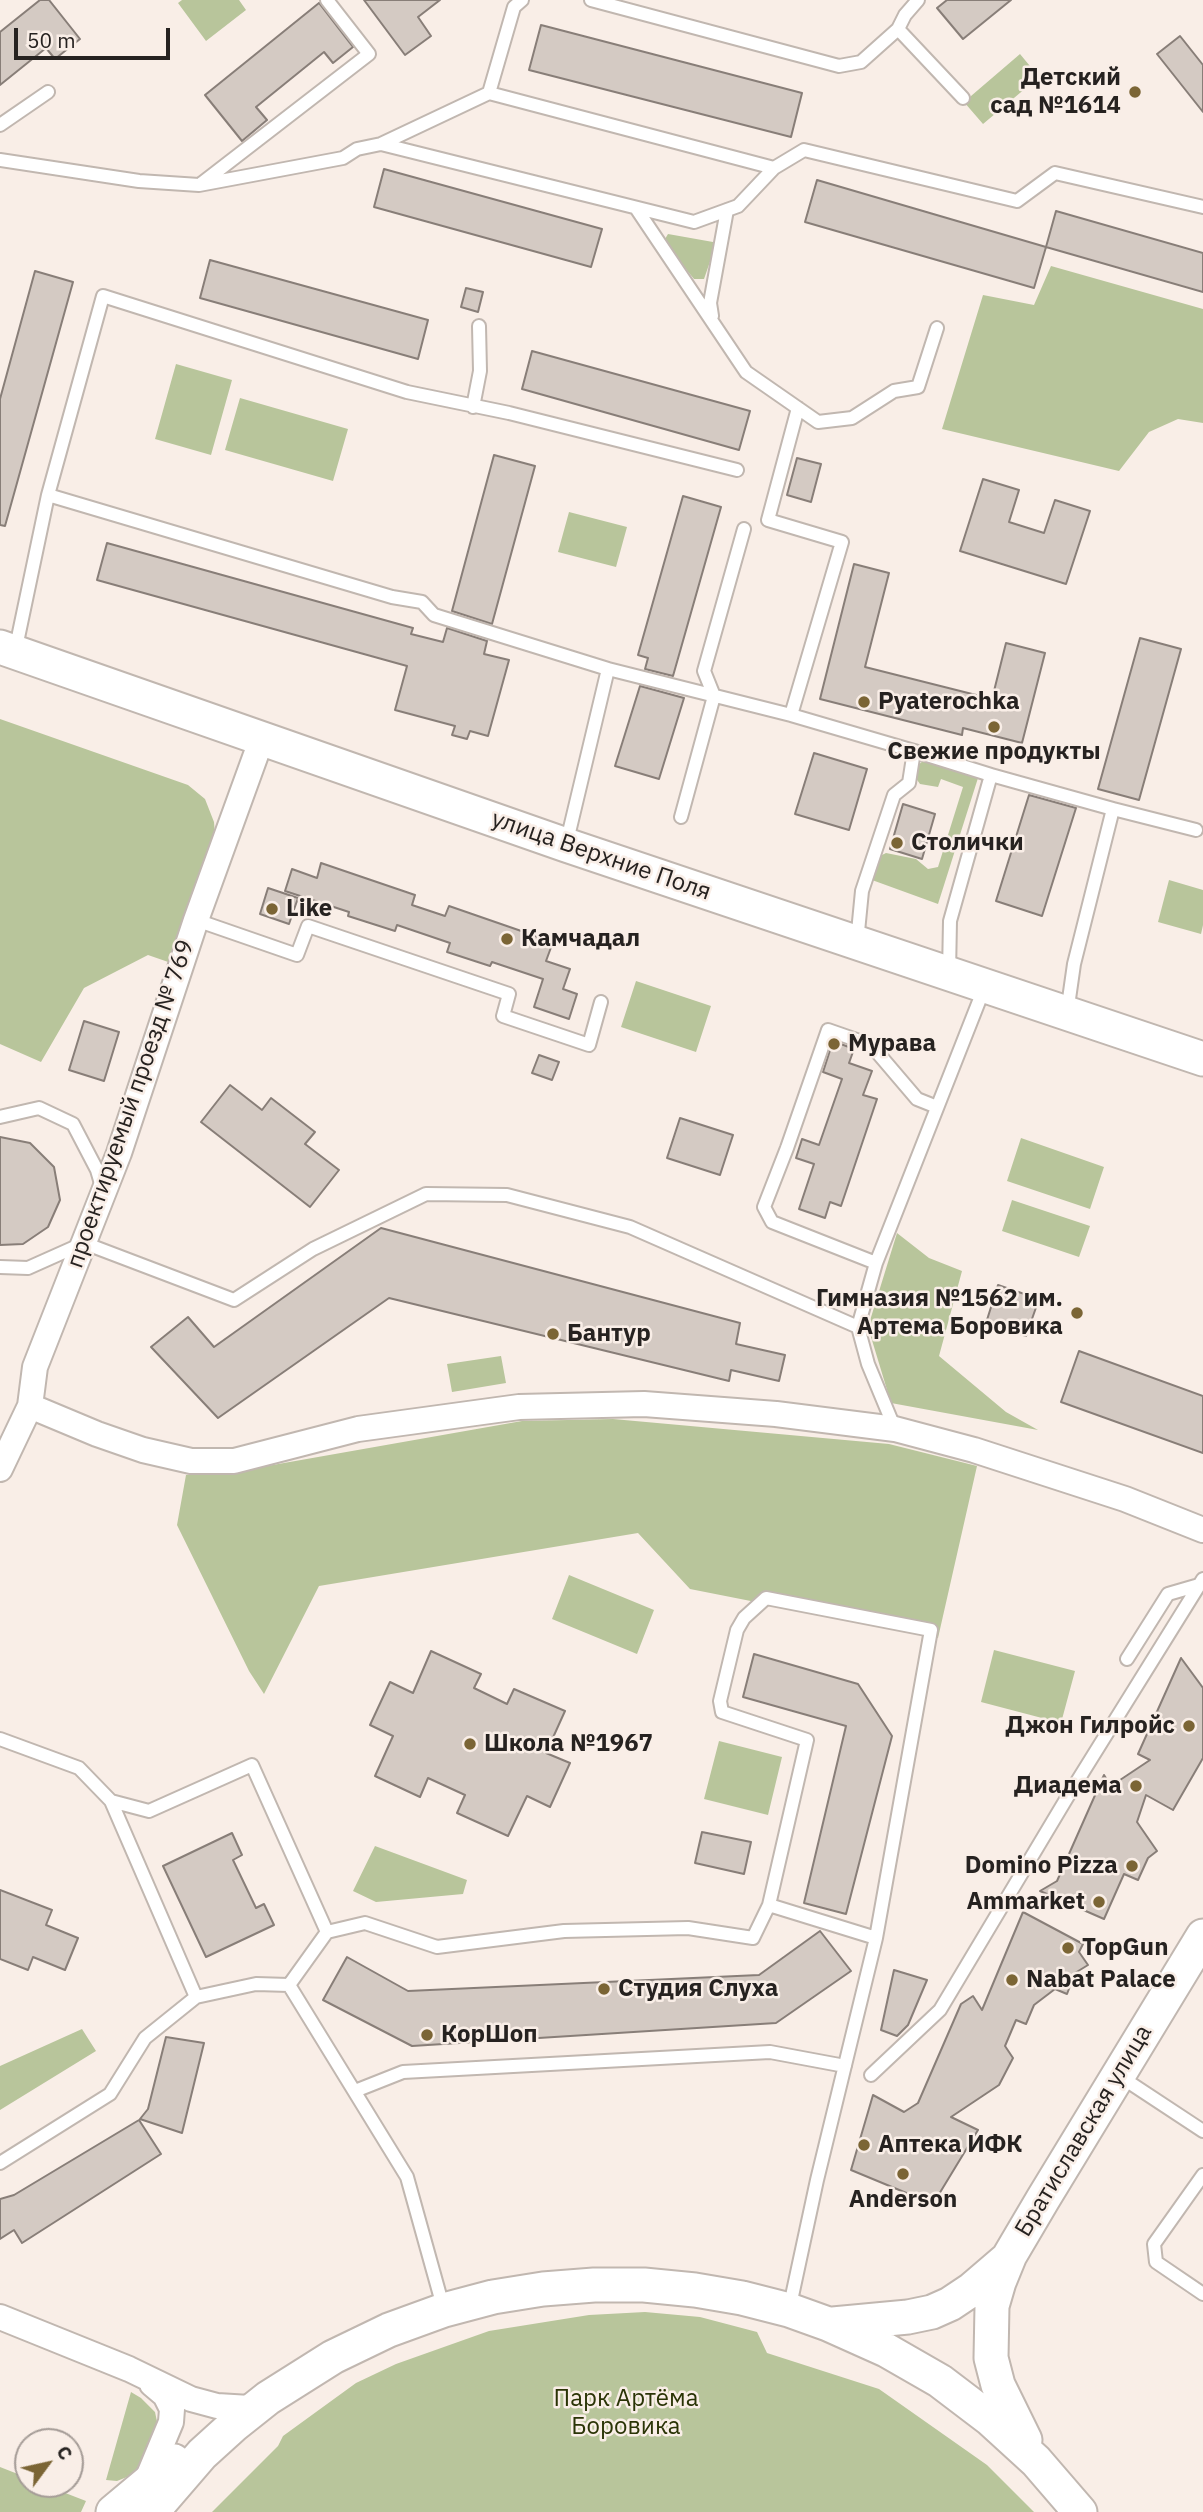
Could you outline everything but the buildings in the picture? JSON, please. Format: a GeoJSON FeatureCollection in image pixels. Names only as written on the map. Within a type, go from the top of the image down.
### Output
{"type":"FeatureCollection","features":[{"type":"Feature","properties":{"kind":"main road","name":"улица Верхние Поля"},"geometry":{"type":"LineString","coordinates":[[8,650],[566,845],[1203,1059]]}},
{"type":"Feature","properties":{"kind":"main road","name":"Братиславская улица"},"geometry":{"type":"LineString","coordinates":[[1036,2461],[998,2385],[991,2358],[992,2306],[1010,2255],[1203,1936]]}},
{"type":"Feature","properties":{"kind":"main road","name":"Братиславская улица"},"geometry":{"type":"LineString","coordinates":[[828,2324],[908,2317],[932,2312],[971,2290],[990,2276],[1010,2255]]}},
{"type":"Feature","properties":{"kind":"main road","name":"Братиславская улица"},"geometry":{"type":"LineString","coordinates":[[148,2499],[173,2485],[226,2432],[268,2398],[363,2341],[444,2310],[493,2297],[594,2284],[644,2285],[742,2298],[789,2310],[828,2324],[886,2350],[940,2381],[990,2419],[1036,2461],[1080,2512]]}},
{"type":"Feature","properties":{"kind":"main road"},"geometry":{"type":"LineString","coordinates":[[113,2512],[148,2499],[188,2450],[304,2374]]}},
{"type":"Feature","properties":{"kind":"street","name":"проектируемый проезд № 769"},"geometry":{"type":"LineString","coordinates":[[0,1469],[30,1406],[35,1367],[120,1153],[196,920],[262,738]]}},
{"type":"Feature","properties":{"kind":"street"},"geometry":{"type":"LineString","coordinates":[[30,1406],[143,1450],[191,1461],[234,1461],[358,1429],[519,1407],[672,1406],[776,1414],[895,1429],[993,1455],[1125,1499],[1203,1530]]}},
{"type":"Feature","properties":{"kind":"street"},"geometry":{"type":"LineString","coordinates":[[0,2317],[134,2372],[191,2399],[217,2406],[250,2408]]}},
{"type":"Feature","properties":{"kind":"street"},"geometry":{"type":"LineString","coordinates":[[134,2372],[165,2395],[172,2409],[171,2422],[148,2499]]}},
{"type":"Feature","properties":{"kind":"lane"},"geometry":{"type":"LineString","coordinates":[[200,186],[369,54],[327,0]]}},
{"type":"Feature","properties":{"kind":"lane"},"geometry":{"type":"LineString","coordinates":[[489,93],[514,7],[522,0]]}},
{"type":"Feature","properties":{"kind":"lane"},"geometry":{"type":"LineString","coordinates":[[591,0],[839,66],[861,62],[898,29],[905,15],[918,0]]}},
{"type":"Feature","properties":{"kind":"lane"},"geometry":{"type":"LineString","coordinates":[[898,29],[963,98]]}},
{"type":"Feature","properties":{"kind":"lane"},"geometry":{"type":"LineString","coordinates":[[0,125],[48,92]]}},
{"type":"Feature","properties":{"kind":"lane"},"geometry":{"type":"LineString","coordinates":[[0,160],[139,181],[200,186],[343,158],[357,149],[381,144],[489,93],[774,168]]}},
{"type":"Feature","properties":{"kind":"lane"},"geometry":{"type":"LineString","coordinates":[[381,144],[694,222],[738,206],[774,168],[804,150],[1017,201],[1055,173],[1203,207]]}},
{"type":"Feature","properties":{"kind":"lane"},"geometry":{"type":"LineString","coordinates":[[636,208],[746,372],[818,422],[852,418],[894,391],[918,387],[937,328]]}},
{"type":"Feature","properties":{"kind":"lane"},"geometry":{"type":"LineString","coordinates":[[713,322],[710,303],[727,210]]}},
{"type":"Feature","properties":{"kind":"lane"},"geometry":{"type":"LineString","coordinates":[[8,650],[103,296],[407,392],[509,413],[737,470]]}},
{"type":"Feature","properties":{"kind":"lane"},"geometry":{"type":"LineString","coordinates":[[473,407],[480,371],[479,326]]}},
{"type":"Feature","properties":{"kind":"lane"},"geometry":{"type":"LineString","coordinates":[[791,715],[842,542],[768,520],[798,408]]}},
{"type":"Feature","properties":{"kind":"lane"},"geometry":{"type":"LineString","coordinates":[[48,495],[380,593],[422,602],[435,615],[608,669],[791,715],[991,775],[1196,830]]}},
{"type":"Feature","properties":{"kind":"lane"},"geometry":{"type":"LineString","coordinates":[[681,817],[715,696],[704,671],[744,529]]}},
{"type":"Feature","properties":{"kind":"lane"},"geometry":{"type":"LineString","coordinates":[[566,845],[608,669]]}},
{"type":"Feature","properties":{"kind":"lane"},"geometry":{"type":"LineString","coordinates":[[857,942],[862,891],[894,795],[909,783],[914,751]]}},
{"type":"Feature","properties":{"kind":"lane"},"geometry":{"type":"LineString","coordinates":[[949,973],[950,921],[991,775]]}},
{"type":"Feature","properties":{"kind":"lane"},"geometry":{"type":"LineString","coordinates":[[1067,1013],[1074,964],[1113,809]]}},
{"type":"Feature","properties":{"kind":"lane"},"geometry":{"type":"LineString","coordinates":[[196,920],[297,955],[308,926],[509,994],[503,1016],[589,1045],[601,1002]]}},
{"type":"Feature","properties":{"kind":"lane"},"geometry":{"type":"LineString","coordinates":[[895,1429],[868,1364],[858,1327],[876,1263],[986,985]]}},
{"type":"Feature","properties":{"kind":"lane"},"geometry":{"type":"LineString","coordinates":[[876,1263],[772,1222],[764,1207],[828,1030],[871,1045],[917,1099],[937,1107]]}},
{"type":"Feature","properties":{"kind":"lane"},"geometry":{"type":"LineString","coordinates":[[0,1117],[39,1108],[73,1124],[97,1170],[103,1194]]}},
{"type":"Feature","properties":{"kind":"lane"},"geometry":{"type":"LineString","coordinates":[[0,1267],[28,1268],[84,1242],[234,1300],[313,1249],[426,1194],[508,1195],[630,1227],[858,1327]]}},
{"type":"Feature","properties":{"kind":"lane"},"geometry":{"type":"LineString","coordinates":[[1127,1658],[1168,1594],[1201,1582]]}},
{"type":"Feature","properties":{"kind":"lane"},"geometry":{"type":"LineString","coordinates":[[871,2075],[940,2010],[1068,1796],[1201,1582]]}},
{"type":"Feature","properties":{"kind":"lane"},"geometry":{"type":"LineString","coordinates":[[289,1985],[327,1932],[365,1923],[437,1947],[578,1931],[688,1928],[753,1938],[769,1906],[807,1740],[722,1712],[720,1701],[737,1630],[744,1618],[766,1598],[931,1630],[876,1938],[789,2310]]}},
{"type":"Feature","properties":{"kind":"lane"},"geometry":{"type":"LineString","coordinates":[[0,1739],[79,1768],[111,1801],[197,1997]]}},
{"type":"Feature","properties":{"kind":"lane"},"geometry":{"type":"LineString","coordinates":[[111,1801],[149,1811],[252,1765],[327,1932]]}},
{"type":"Feature","properties":{"kind":"lane"},"geometry":{"type":"LineString","coordinates":[[769,1906],[876,1938]]}},
{"type":"Feature","properties":{"kind":"lane"},"geometry":{"type":"LineString","coordinates":[[0,2163],[110,2094],[145,2038],[197,1997],[256,1984],[289,1985]]}},
{"type":"Feature","properties":{"kind":"lane"},"geometry":{"type":"LineString","coordinates":[[289,1985],[407,2176],[444,2310]]}},
{"type":"Feature","properties":{"kind":"lane"},"geometry":{"type":"LineString","coordinates":[[355,2091],[403,2071],[770,2052],[845,2066]]}},
{"type":"Feature","properties":{"kind":"lane"},"geometry":{"type":"LineString","coordinates":[[1118,2075],[1203,2131]]}},
{"type":"Feature","properties":{"kind":"lane"},"geometry":{"type":"LineString","coordinates":[[1203,2175],[1154,2244],[1156,2262],[1203,2294]]}},
{"type":"Feature","properties":{"kind":"green space"},"geometry":{"type":"Polygon","coordinates":[[[182,0],[239,0],[246,10],[206,41],[178,3],[182,0]]]}},
{"type":"Feature","properties":{"kind":"green space"},"geometry":{"type":"Polygon","coordinates":[[[1020,54],[1039,77],[983,124],[964,102],[1020,54]]]}},
{"type":"Feature","properties":{"kind":"green space"},"geometry":{"type":"Polygon","coordinates":[[[668,234],[713,242],[713,253],[704,279],[694,279],[666,245],[668,234]]]}},
{"type":"Feature","properties":{"kind":"green space"},"geometry":{"type":"Polygon","coordinates":[[[1051,266],[1203,309],[1203,423],[1178,419],[1149,432],[1119,471],[942,429],[983,295],[1034,305],[1051,266]]]}},
{"type":"Feature","properties":{"kind":"green space"},"geometry":{"type":"Polygon","coordinates":[[[176,364],[232,380],[211,455],[155,439],[176,364]]]}},
{"type":"Feature","properties":{"kind":"green space"},"geometry":{"type":"Polygon","coordinates":[[[240,398],[348,429],[333,481],[225,450],[240,398]]]}},
{"type":"Feature","properties":{"kind":"green space"},"geometry":{"type":"Polygon","coordinates":[[[569,512],[627,527],[616,567],[558,552],[569,512]]]}},
{"type":"Feature","properties":{"kind":"green space"},"geometry":{"type":"Polygon","coordinates":[[[0,719],[188,785],[205,799],[214,822],[216,849],[174,964],[148,955],[84,988],[41,1062],[0,1044],[0,719]]]}},
{"type":"Feature","properties":{"kind":"green space"},"geometry":{"type":"Polygon","coordinates":[[[924,760],[978,778],[938,904],[872,880],[880,856],[886,853],[916,859],[928,869],[938,867],[963,787],[941,779],[938,787],[920,784],[915,777],[917,766],[924,760]]]}},
{"type":"Feature","properties":{"kind":"green space"},"geometry":{"type":"Polygon","coordinates":[[[1169,880],[1203,890],[1201,934],[1158,922],[1169,880]]]}},
{"type":"Feature","properties":{"kind":"green space"},"geometry":{"type":"Polygon","coordinates":[[[636,981],[711,1006],[696,1052],[621,1027],[636,981]]]}},
{"type":"Feature","properties":{"kind":"green space"},"geometry":{"type":"Polygon","coordinates":[[[1021,1138],[1104,1167],[1090,1209],[1007,1181],[1021,1138]]]}},
{"type":"Feature","properties":{"kind":"green space"},"geometry":{"type":"Polygon","coordinates":[[[1012,1200],[1090,1226],[1079,1257],[1002,1231],[1012,1200]]]}},
{"type":"Feature","properties":{"kind":"green space"},"geometry":{"type":"Polygon","coordinates":[[[897,1233],[929,1258],[962,1271],[939,1356],[1006,1412],[1038,1430],[891,1403],[868,1327],[897,1233]]]}},
{"type":"Feature","properties":{"kind":"green space"},"geometry":{"type":"Polygon","coordinates":[[[501,1356],[506,1383],[452,1392],[447,1364],[501,1356]]]}},
{"type":"Feature","properties":{"kind":"green space"},"geometry":{"type":"Polygon","coordinates":[[[613,1419],[889,1444],[977,1466],[938,1638],[690,1589],[638,1533],[319,1586],[264,1694],[249,1671],[177,1525],[186,1475],[233,1472],[522,1421],[613,1419]]]}},
{"type":"Feature","properties":{"kind":"green space"},"geometry":{"type":"Polygon","coordinates":[[[569,1575],[654,1610],[637,1654],[552,1619],[569,1575]]]}},
{"type":"Feature","properties":{"kind":"green space"},"geometry":{"type":"Polygon","coordinates":[[[994,1650],[1075,1671],[1061,1723],[981,1702],[994,1650]]]}},
{"type":"Feature","properties":{"kind":"green space"},"geometry":{"type":"Polygon","coordinates":[[[719,1741],[782,1757],[768,1815],[704,1799],[719,1741]]]}},
{"type":"Feature","properties":{"kind":"green space"},"geometry":{"type":"Polygon","coordinates":[[[375,1846],[467,1880],[463,1894],[376,1902],[353,1891],[375,1846]]]}},
{"type":"Feature","properties":{"kind":"green space"},"geometry":{"type":"Polygon","coordinates":[[[82,2029],[96,2051],[0,2110],[0,2066],[82,2029]]]}},
{"type":"Feature","properties":{"kind":"green space","name":"Парк Артёма Боровика"},"geometry":{"type":"Polygon","coordinates":[[[645,2312],[700,2317],[757,2332],[767,2353],[879,2389],[987,2465],[1034,2512],[212,2512],[278,2446],[283,2436],[356,2383],[396,2364],[489,2331],[589,2315],[645,2312]]]}},
{"type":"Feature","properties":{"kind":"green space"},"geometry":{"type":"Polygon","coordinates":[[[131,2392],[155,2412],[159,2431],[146,2462],[132,2475],[117,2481],[106,2480],[131,2392]]]}},
{"type":"Feature","properties":{"kind":"green space"},"geometry":{"type":"Polygon","coordinates":[[[0,2467],[14,2472],[14,2498],[78,2498],[86,2501],[81,2512],[0,2512],[0,2467]]]}},
{"type":"Feature","properties":{"kind":"place","name":"Детский сад №1614"},"geometry":{"type":"Point","coordinates":[1135,92]}},
{"type":"Feature","properties":{"kind":"place","name":"Pyaterochka"},"geometry":{"type":"Point","coordinates":[864,702]}},
{"type":"Feature","properties":{"kind":"place","name":"Свежие продукты"},"geometry":{"type":"Point","coordinates":[994,727]}},
{"type":"Feature","properties":{"kind":"place","name":"Столички"},"geometry":{"type":"Point","coordinates":[897,843]}},
{"type":"Feature","properties":{"kind":"place","name":"Like"},"geometry":{"type":"Point","coordinates":[272,909]}},
{"type":"Feature","properties":{"kind":"place","name":"Камчадал"},"geometry":{"type":"Point","coordinates":[507,939]}},
{"type":"Feature","properties":{"kind":"place","name":"Мурава"},"geometry":{"type":"Point","coordinates":[834,1044]}},
{"type":"Feature","properties":{"kind":"place","name":"Гимназия №1562 им. Артема Боровика"},"geometry":{"type":"Point","coordinates":[1077,1313]}},
{"type":"Feature","properties":{"kind":"place","name":"Бантур"},"geometry":{"type":"Point","coordinates":[553,1334]}},
{"type":"Feature","properties":{"kind":"place","name":"Джон Гилройс"},"geometry":{"type":"Point","coordinates":[1189,1726]}},
{"type":"Feature","properties":{"kind":"place","name":"Школа №1967"},"geometry":{"type":"Point","coordinates":[470,1744]}},
{"type":"Feature","properties":{"kind":"place","name":"Диадема"},"geometry":{"type":"Point","coordinates":[1136,1786]}},
{"type":"Feature","properties":{"kind":"place","name":"Domino Pizza"},"geometry":{"type":"Point","coordinates":[1132,1866]}},
{"type":"Feature","properties":{"kind":"place","name":"Ammarket"},"geometry":{"type":"Point","coordinates":[1099,1902]}},
{"type":"Feature","properties":{"kind":"place","name":"TopGun"},"geometry":{"type":"Point","coordinates":[1068,1948]}},
{"type":"Feature","properties":{"kind":"place","name":"Nabat Palace"},"geometry":{"type":"Point","coordinates":[1012,1980]}},
{"type":"Feature","properties":{"kind":"place","name":"Студия Слуха"},"geometry":{"type":"Point","coordinates":[604,1989]}},
{"type":"Feature","properties":{"kind":"place","name":"КорШоп"},"geometry":{"type":"Point","coordinates":[427,2035]}},
{"type":"Feature","properties":{"kind":"place","name":"Аптека ИФК"},"geometry":{"type":"Point","coordinates":[864,2145]}},
{"type":"Feature","properties":{"kind":"place","name":"Anderson"},"geometry":{"type":"Point","coordinates":[903,2174]}}]}
